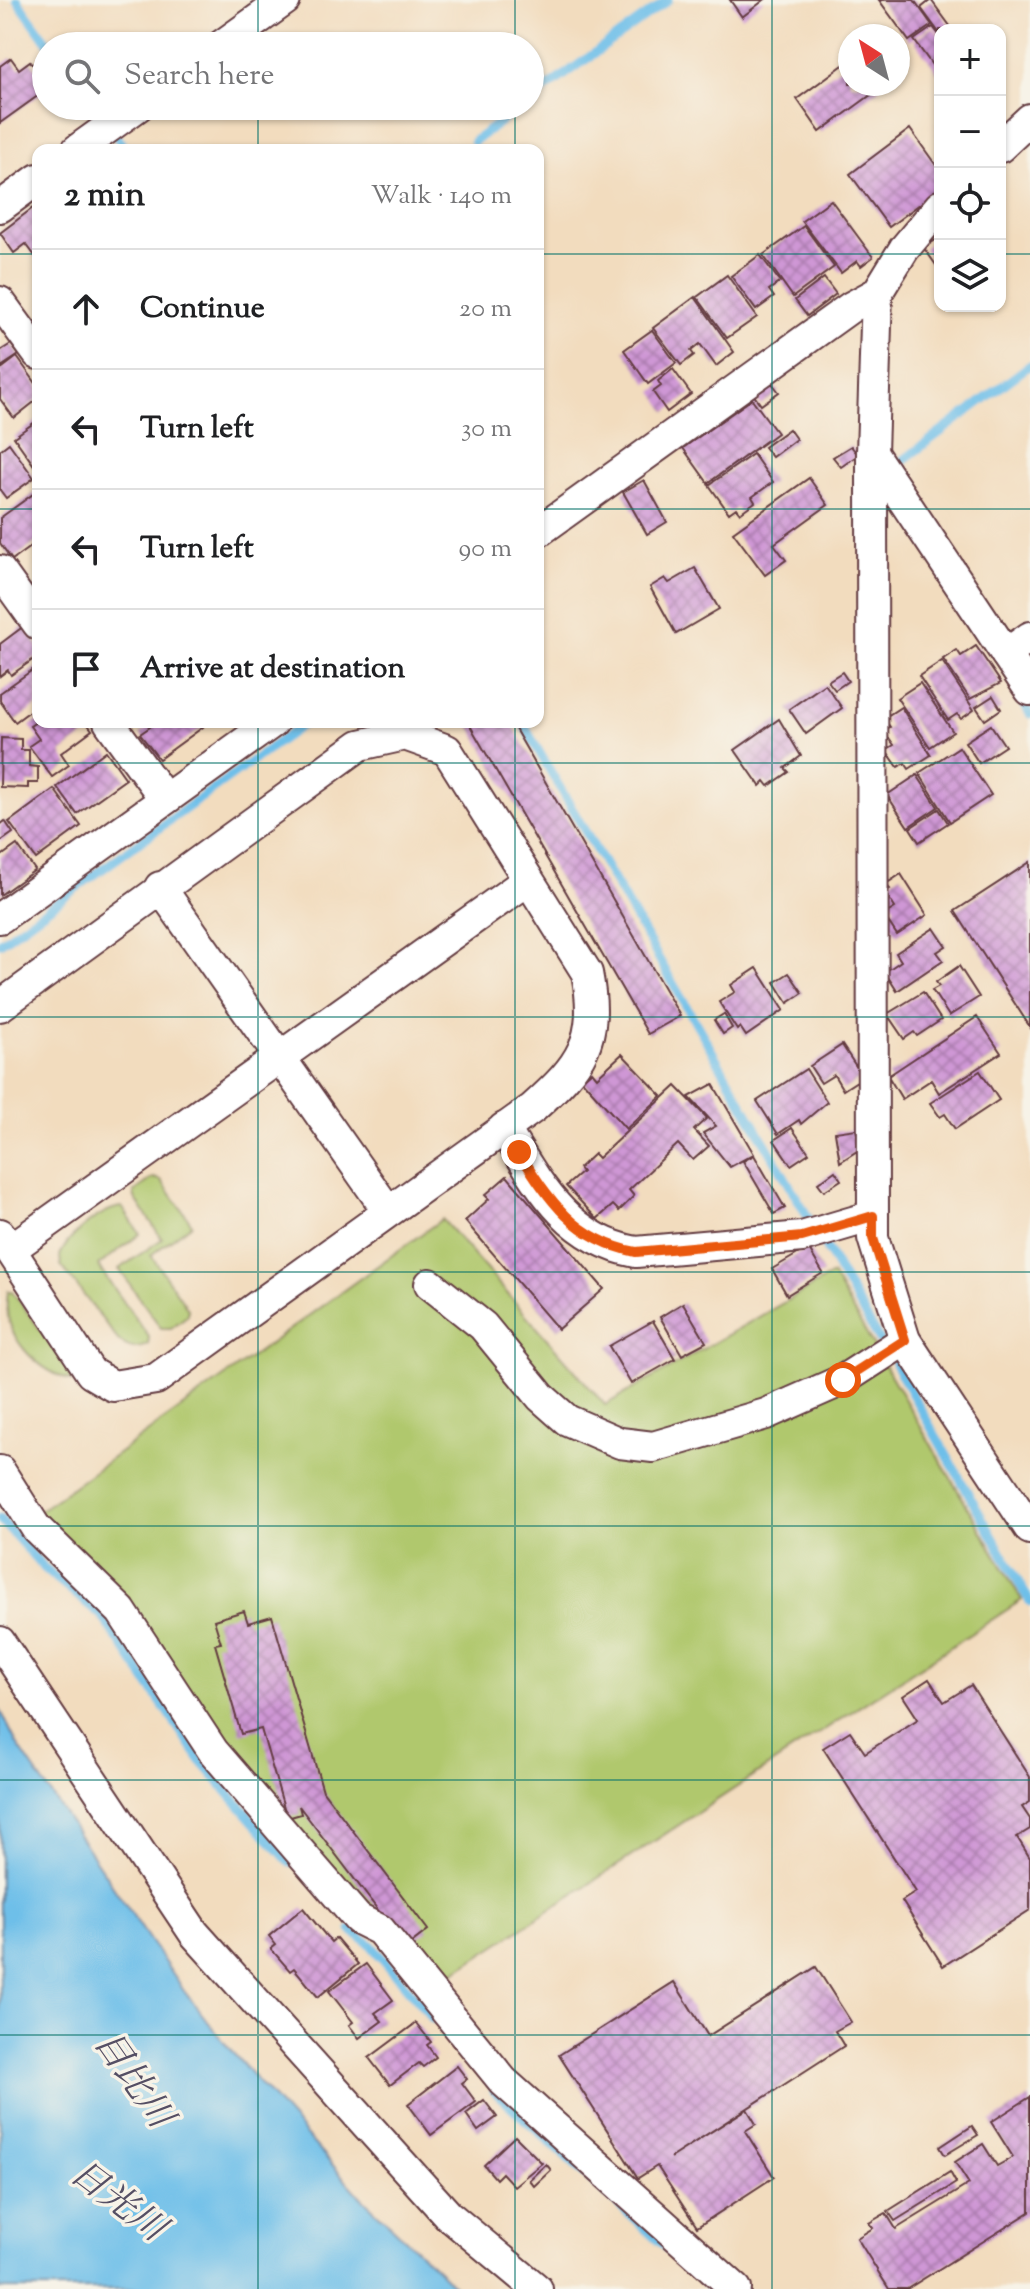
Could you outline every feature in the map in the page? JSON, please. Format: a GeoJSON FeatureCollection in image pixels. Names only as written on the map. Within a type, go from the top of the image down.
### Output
{"type":"FeatureCollection","features":[{"type":"Feature","properties":{"kind":"street"},"geometry":{"type":"LineString","coordinates":[[240,32],[285,0]]}},
{"type":"Feature","properties":{"kind":"street"},"geometry":{"type":"LineString","coordinates":[[1006,141],[1030,119]]}},
{"type":"Feature","properties":{"kind":"street"},"geometry":{"type":"LineString","coordinates":[[85,144],[119,120]]}},
{"type":"Feature","properties":{"kind":"street"},"geometry":{"type":"LineString","coordinates":[[0,207],[32,183]]}},
{"type":"Feature","properties":{"kind":"street"},"geometry":{"type":"LineString","coordinates":[[934,213],[904,249],[877,293],[872,453],[873,1238],[905,1340],[1030,1529]]}},
{"type":"Feature","properties":{"kind":"street"},"geometry":{"type":"LineString","coordinates":[[544,528],[851,307],[877,293]]}},
{"type":"Feature","properties":{"kind":"street"},"geometry":{"type":"LineString","coordinates":[[0,302],[32,346]]}},
{"type":"Feature","properties":{"kind":"street"},"geometry":{"type":"LineString","coordinates":[[872,453],[1018,646],[1030,690]]}},
{"type":"Feature","properties":{"kind":"street"},"geometry":{"type":"LineString","coordinates":[[0,571],[32,616]]}},
{"type":"Feature","properties":{"kind":"street"},"geometry":{"type":"LineString","coordinates":[[113,728],[165,799]]}},
{"type":"Feature","properties":{"kind":"street"},"geometry":{"type":"LineString","coordinates":[[0,918],[265,728]]}},
{"type":"Feature","properties":{"kind":"street"},"geometry":{"type":"LineString","coordinates":[[0,1006],[160,887],[360,745],[405,735],[447,750],[587,973],[591,992],[589,1027],[581,1059],[559,1085],[156,1379],[134,1385],[113,1386],[91,1373],[6,1242],[528,880]]}},
{"type":"Feature","properties":{"kind":"street"},"geometry":{"type":"LineString","coordinates":[[160,887],[388,1211]]}},
{"type":"Feature","properties":{"kind":"street"},"geometry":{"type":"LineString","coordinates":[[504,1128],[545,1194],[568,1222],[622,1250],[636,1252],[813,1234],[873,1216]]}},
{"type":"Feature","properties":{"kind":"street"},"geometry":{"type":"LineString","coordinates":[[430,1284],[483,1326],[541,1397],[567,1420],[620,1443],[642,1446],[653,1447],[695,1437],[766,1414],[843,1380],[905,1340]]}},
{"type":"Feature","properties":{"kind":"street"},"geometry":{"type":"LineString","coordinates":[[0,1471],[36,1528],[121,1611],[213,1751],[358,1919],[380,1930],[503,2081],[736,2289]]}},
{"type":"Feature","properties":{"kind":"street"},"geometry":{"type":"LineString","coordinates":[[0,1642],[194,1933],[448,2215],[537,2289]]}},
{"type":"Feature","properties":{"kind":"green space"},"geometry":{"type":"Polygon","coordinates":[[[153,1178],[161,1180],[192,1224],[151,1255],[188,1309],[188,1315],[171,1328],[161,1328],[119,1269],[162,1239],[134,1192],[153,1178]]]}},
{"type":"Feature","properties":{"kind":"green space"},"geometry":{"type":"Polygon","coordinates":[[[122,1207],[140,1234],[98,1266],[149,1337],[148,1345],[140,1348],[129,1347],[118,1340],[61,1265],[60,1256],[77,1233],[95,1218],[122,1207]]]}},
{"type":"Feature","properties":{"kind":"green space"},"geometry":{"type":"Polygon","coordinates":[[[442,1219],[605,1405],[832,1275],[1022,1600],[432,1987],[360,1911],[35,1514],[442,1219]]]}},
{"type":"Feature","properties":{"kind":"green space"},"geometry":{"type":"Polygon","coordinates":[[[8,1291],[12,1291],[79,1383],[49,1371],[25,1350],[10,1324],[8,1291]]]}},
{"type":"Feature","properties":{"kind":"water"},"geometry":{"type":"Polygon","coordinates":[[[0,1709],[17,1744],[184,1991],[232,2052],[361,2197],[458,2289],[0,2289],[0,1709]]]}},
{"type":"Feature","properties":{"kind":"building"},"geometry":{"type":"Polygon","coordinates":[[[730,0],[764,0],[742,17],[730,0]]]}},
{"type":"Feature","properties":{"kind":"building"},"geometry":{"type":"Polygon","coordinates":[[[879,0],[914,0],[932,25],[910,40],[910,24],[897,24],[879,0]]]}},
{"type":"Feature","properties":{"kind":"building"},"geometry":{"type":"Polygon","coordinates":[[[931,0],[949,24],[934,26],[921,8],[931,0]]]}},
{"type":"Feature","properties":{"kind":"building"},"geometry":{"type":"Polygon","coordinates":[[[934,28],[934,68],[914,40],[934,28]]]}},
{"type":"Feature","properties":{"kind":"building"},"geometry":{"type":"Polygon","coordinates":[[[11,58],[19,69],[30,61],[32,64],[32,100],[0,123],[0,66],[11,58]]]}},
{"type":"Feature","properties":{"kind":"building"},"geometry":{"type":"Polygon","coordinates":[[[838,69],[838,96],[869,96],[820,132],[797,99],[838,69]]]}},
{"type":"Feature","properties":{"kind":"building"},"geometry":{"type":"Polygon","coordinates":[[[910,129],[934,163],[934,193],[889,227],[850,174],[910,129]]]}},
{"type":"Feature","properties":{"kind":"building"},"geometry":{"type":"Polygon","coordinates":[[[831,200],[873,257],[861,266],[857,261],[841,273],[802,221],[831,200]]]}},
{"type":"Feature","properties":{"kind":"building"},"geometry":{"type":"Polygon","coordinates":[[[32,209],[32,252],[26,244],[14,253],[0,233],[32,209]]]}},
{"type":"Feature","properties":{"kind":"building"},"geometry":{"type":"Polygon","coordinates":[[[804,226],[834,267],[793,297],[763,255],[804,226]]]}},
{"type":"Feature","properties":{"kind":"building"},"geometry":{"type":"Polygon","coordinates":[[[934,241],[934,262],[924,248],[934,241]]]}},
{"type":"Feature","properties":{"kind":"building"},"geometry":{"type":"Polygon","coordinates":[[[760,255],[780,282],[769,290],[774,297],[756,310],[731,276],[760,255]]]}},
{"type":"Feature","properties":{"kind":"building"},"geometry":{"type":"Polygon","coordinates":[[[727,275],[757,317],[727,338],[697,297],[727,275]]]}},
{"type":"Feature","properties":{"kind":"building"},"geometry":{"type":"Polygon","coordinates":[[[824,278],[836,294],[807,316],[795,300],[824,278]]]}},
{"type":"Feature","properties":{"kind":"building"},"geometry":{"type":"Polygon","coordinates":[[[695,297],[734,352],[716,366],[700,344],[691,351],[694,355],[681,365],[653,328],[695,297]]]}},
{"type":"Feature","properties":{"kind":"building"},"geometry":{"type":"Polygon","coordinates":[[[652,330],[676,363],[648,384],[624,350],[652,330]]]}},
{"type":"Feature","properties":{"kind":"building"},"geometry":{"type":"Polygon","coordinates":[[[11,344],[19,355],[1,367],[0,351],[11,344]]]}},
{"type":"Feature","properties":{"kind":"building"},"geometry":{"type":"Polygon","coordinates":[[[17,357],[32,378],[32,404],[14,418],[0,399],[0,370],[17,357]]]}},
{"type":"Feature","properties":{"kind":"building"},"geometry":{"type":"Polygon","coordinates":[[[673,369],[691,394],[667,412],[653,392],[661,386],[658,381],[673,369]]]}},
{"type":"Feature","properties":{"kind":"building"},"geometry":{"type":"Polygon","coordinates":[[[771,382],[779,392],[761,405],[753,394],[771,382]]]}},
{"type":"Feature","properties":{"kind":"building"},"geometry":{"type":"Polygon","coordinates":[[[752,399],[777,433],[708,483],[683,448],[752,399]]]}},
{"type":"Feature","properties":{"kind":"building"},"geometry":{"type":"Polygon","coordinates":[[[32,424],[32,462],[14,437],[32,424]]]}},
{"type":"Feature","properties":{"kind":"building"},"geometry":{"type":"Polygon","coordinates":[[[789,429],[796,439],[772,457],[764,447],[789,429]]]}},
{"type":"Feature","properties":{"kind":"building"},"geometry":{"type":"Polygon","coordinates":[[[9,443],[32,475],[32,479],[6,498],[0,490],[0,450],[9,443]]]}},
{"type":"Feature","properties":{"kind":"building"},"geometry":{"type":"Polygon","coordinates":[[[851,446],[858,455],[841,467],[833,457],[851,446]]]}},
{"type":"Feature","properties":{"kind":"building"},"geometry":{"type":"Polygon","coordinates":[[[753,454],[773,482],[752,497],[755,502],[740,513],[736,508],[729,513],[709,485],[753,454]]]}},
{"type":"Feature","properties":{"kind":"building"},"geometry":{"type":"Polygon","coordinates":[[[809,478],[828,505],[774,544],[786,560],[765,575],[733,532],[809,478]]]}},
{"type":"Feature","properties":{"kind":"building"},"geometry":{"type":"Polygon","coordinates":[[[644,480],[667,522],[647,534],[623,492],[644,480]]]}},
{"type":"Feature","properties":{"kind":"building"},"geometry":{"type":"Polygon","coordinates":[[[32,495],[32,545],[12,560],[0,543],[0,518],[32,495]]]}},
{"type":"Feature","properties":{"kind":"building"},"geometry":{"type":"Polygon","coordinates":[[[695,568],[719,609],[676,634],[650,587],[665,578],[669,583],[695,568]]]}},
{"type":"Feature","properties":{"kind":"building"},"geometry":{"type":"Polygon","coordinates":[[[24,626],[32,637],[32,660],[11,675],[8,670],[0,676],[0,644],[24,626]]]}},
{"type":"Feature","properties":{"kind":"building"},"geometry":{"type":"Polygon","coordinates":[[[976,646],[1001,683],[970,699],[943,659],[957,650],[961,656],[976,646]]]}},
{"type":"Feature","properties":{"kind":"building"},"geometry":{"type":"Polygon","coordinates":[[[942,661],[974,710],[961,719],[957,714],[948,720],[919,676],[942,661]]]}},
{"type":"Feature","properties":{"kind":"building"},"geometry":{"type":"Polygon","coordinates":[[[32,670],[32,709],[15,722],[0,701],[0,693],[32,670]]]}},
{"type":"Feature","properties":{"kind":"building"},"geometry":{"type":"Polygon","coordinates":[[[842,672],[848,681],[835,690],[828,681],[842,672]]]}},
{"type":"Feature","properties":{"kind":"building"},"geometry":{"type":"Polygon","coordinates":[[[920,683],[953,732],[930,747],[897,698],[920,683]]]}},
{"type":"Feature","properties":{"kind":"building"},"geometry":{"type":"Polygon","coordinates":[[[825,684],[842,708],[806,734],[789,709],[825,684]]]}},
{"type":"Feature","properties":{"kind":"building"},"geometry":{"type":"Polygon","coordinates":[[[993,696],[1001,709],[985,720],[976,707],[993,696]]]}},
{"type":"Feature","properties":{"kind":"building"},"geometry":{"type":"Polygon","coordinates":[[[901,707],[931,755],[909,769],[905,763],[898,767],[886,750],[894,745],[884,731],[890,727],[884,718],[901,707]]]}},
{"type":"Feature","properties":{"kind":"building"},"geometry":{"type":"Polygon","coordinates":[[[779,719],[801,756],[785,768],[789,772],[769,786],[765,781],[760,786],[735,750],[779,719]]]}},
{"type":"Feature","properties":{"kind":"building"},"geometry":{"type":"Polygon","coordinates":[[[991,725],[1005,746],[979,763],[965,742],[991,725]]]}},
{"type":"Feature","properties":{"kind":"building"},"geometry":{"type":"Polygon","coordinates":[[[30,726],[92,730],[61,753],[69,765],[52,777],[29,746],[39,739],[30,726]]]}},
{"type":"Feature","properties":{"kind":"building"},"geometry":{"type":"Polygon","coordinates":[[[149,728],[202,728],[159,759],[140,734],[149,728]]]}},
{"type":"Feature","properties":{"kind":"building"},"geometry":{"type":"Polygon","coordinates":[[[471,728],[514,728],[680,1016],[648,1034],[471,728]]]}},
{"type":"Feature","properties":{"kind":"building"},"geometry":{"type":"Polygon","coordinates":[[[1,738],[21,739],[21,750],[29,750],[29,766],[38,767],[38,783],[28,783],[28,788],[0,787],[1,738]]]}},
{"type":"Feature","properties":{"kind":"building"},"geometry":{"type":"Polygon","coordinates":[[[959,747],[991,795],[950,822],[919,773],[959,747]]]}},
{"type":"Feature","properties":{"kind":"building"},"geometry":{"type":"Polygon","coordinates":[[[106,751],[126,779],[77,814],[57,787],[106,751]]]}},
{"type":"Feature","properties":{"kind":"building"},"geometry":{"type":"Polygon","coordinates":[[[917,775],[938,807],[908,827],[887,795],[917,775]]]}},
{"type":"Feature","properties":{"kind":"building"},"geometry":{"type":"Polygon","coordinates":[[[54,789],[81,826],[36,859],[9,822],[54,789]]]}},
{"type":"Feature","properties":{"kind":"building"},"geometry":{"type":"Polygon","coordinates":[[[939,809],[948,823],[919,842],[910,828],[939,809]]]}},
{"type":"Feature","properties":{"kind":"building"},"geometry":{"type":"Polygon","coordinates":[[[5,821],[13,833],[0,842],[0,825],[5,821]]]}},
{"type":"Feature","properties":{"kind":"building"},"geometry":{"type":"Polygon","coordinates":[[[17,845],[35,870],[0,895],[0,857],[17,845]]]}},
{"type":"Feature","properties":{"kind":"building"},"geometry":{"type":"Polygon","coordinates":[[[1030,862],[1030,1027],[955,911],[1030,862]]]}},
{"type":"Feature","properties":{"kind":"building"},"geometry":{"type":"Polygon","coordinates":[[[901,874],[927,915],[897,935],[884,915],[895,908],[885,892],[890,889],[886,884],[901,874]]]}},
{"type":"Feature","properties":{"kind":"building"},"geometry":{"type":"Polygon","coordinates":[[[934,928],[946,946],[937,952],[943,960],[897,991],[885,972],[901,961],[896,953],[934,928]]]}},
{"type":"Feature","properties":{"kind":"building"},"geometry":{"type":"Polygon","coordinates":[[[959,966],[979,997],[949,1016],[932,990],[939,986],[936,982],[959,966]]]}},
{"type":"Feature","properties":{"kind":"building"},"geometry":{"type":"Polygon","coordinates":[[[757,968],[784,1010],[746,1036],[740,1027],[737,1030],[719,1002],[735,992],[731,985],[757,968]]]}},
{"type":"Feature","properties":{"kind":"building"},"geometry":{"type":"Polygon","coordinates":[[[789,973],[803,993],[788,1003],[775,982],[789,973]]]}},
{"type":"Feature","properties":{"kind":"building"},"geometry":{"type":"Polygon","coordinates":[[[923,992],[941,1020],[917,1036],[914,1032],[904,1039],[887,1014],[923,992]]]}},
{"type":"Feature","properties":{"kind":"building"},"geometry":{"type":"Polygon","coordinates":[[[724,1014],[732,1028],[723,1034],[714,1020],[724,1014]]]}},
{"type":"Feature","properties":{"kind":"building"},"geometry":{"type":"Polygon","coordinates":[[[977,1017],[1001,1053],[939,1093],[931,1080],[902,1099],[888,1076],[977,1017]]]}},
{"type":"Feature","properties":{"kind":"building"},"geometry":{"type":"Polygon","coordinates":[[[842,1045],[863,1077],[843,1090],[834,1075],[821,1083],[810,1066],[842,1045]]]}},
{"type":"Feature","properties":{"kind":"building"},"geometry":{"type":"Polygon","coordinates":[[[622,1054],[662,1096],[626,1129],[582,1080],[592,1071],[597,1077],[622,1054]]]}},
{"type":"Feature","properties":{"kind":"building"},"geometry":{"type":"Polygon","coordinates":[[[806,1069],[827,1102],[801,1124],[799,1120],[778,1134],[757,1101],[806,1069]]]}},
{"type":"Feature","properties":{"kind":"building"},"geometry":{"type":"Polygon","coordinates":[[[980,1071],[999,1100],[955,1129],[945,1114],[940,1117],[930,1103],[980,1071]]]}},
{"type":"Feature","properties":{"kind":"building"},"geometry":{"type":"Polygon","coordinates":[[[713,1084],[754,1154],[730,1167],[703,1133],[716,1126],[689,1097],[713,1084]]]}},
{"type":"Feature","properties":{"kind":"building"},"geometry":{"type":"Polygon","coordinates":[[[676,1086],[707,1118],[694,1130],[709,1146],[693,1160],[678,1144],[629,1190],[634,1196],[619,1211],[613,1205],[597,1219],[566,1186],[582,1172],[579,1168],[594,1154],[598,1158],[676,1086]]]}},
{"type":"Feature","properties":{"kind":"building"},"geometry":{"type":"Polygon","coordinates":[[[792,1128],[809,1153],[791,1165],[774,1140],[792,1128]]]}},
{"type":"Feature","properties":{"kind":"building"},"geometry":{"type":"Polygon","coordinates":[[[856,1129],[860,1149],[840,1162],[835,1132],[856,1129]]]}},
{"type":"Feature","properties":{"kind":"building"},"geometry":{"type":"Polygon","coordinates":[[[754,1155],[785,1208],[774,1214],[743,1161],[754,1155]]]}},
{"type":"Feature","properties":{"kind":"building"},"geometry":{"type":"Polygon","coordinates":[[[835,1171],[841,1180],[824,1191],[818,1183],[835,1171]]]}},
{"type":"Feature","properties":{"kind":"building"},"geometry":{"type":"Polygon","coordinates":[[[507,1176],[604,1289],[558,1329],[465,1221],[489,1199],[485,1195],[507,1176]]]}},
{"type":"Feature","properties":{"kind":"building"},"geometry":{"type":"Polygon","coordinates":[[[808,1248],[823,1273],[787,1295],[772,1269],[808,1248]]]}},
{"type":"Feature","properties":{"kind":"building"},"geometry":{"type":"Polygon","coordinates":[[[683,1303],[706,1342],[682,1355],[660,1317],[683,1303]]]}},
{"type":"Feature","properties":{"kind":"building"},"geometry":{"type":"Polygon","coordinates":[[[653,1321],[675,1359],[631,1384],[609,1346],[653,1321]]]}},
{"type":"Feature","properties":{"kind":"building"},"geometry":{"type":"Polygon","coordinates":[[[244,1611],[248,1623],[272,1616],[323,1791],[428,1930],[406,1947],[299,1806],[301,1814],[287,1818],[261,1729],[241,1734],[215,1644],[221,1643],[214,1620],[244,1611]]]}},
{"type":"Feature","properties":{"kind":"building"},"geometry":{"type":"Polygon","coordinates":[[[929,1679],[944,1702],[971,1685],[1030,1777],[1030,1802],[1022,1807],[1030,1819],[1030,1829],[1017,1837],[1030,1858],[1030,1910],[943,1966],[902,1901],[916,1892],[823,1748],[850,1731],[865,1753],[918,1719],[903,1696],[929,1679]]]}},
{"type":"Feature","properties":{"kind":"building"},"geometry":{"type":"Polygon","coordinates":[[[303,1908],[331,1942],[336,1938],[358,1964],[318,1997],[294,1968],[290,1971],[271,1949],[276,1945],[269,1936],[303,1908]]]}},
{"type":"Feature","properties":{"kind":"building"},"geometry":{"type":"Polygon","coordinates":[[[366,1964],[393,2000],[375,2013],[382,2021],[359,2038],[349,2025],[353,2022],[329,1991],[366,1964]]]}},
{"type":"Feature","properties":{"kind":"building"},"geometry":{"type":"Polygon","coordinates":[[[816,1967],[851,2022],[835,2031],[844,2046],[670,2158],[747,2109],[756,2124],[745,2131],[774,2177],[697,2227],[657,2166],[638,2178],[559,2055],[674,1982],[708,2036],[816,1967]]]}},
{"type":"Feature","properties":{"kind":"building"},"geometry":{"type":"Polygon","coordinates":[[[416,2023],[431,2042],[427,2045],[436,2057],[423,2067],[419,2063],[390,2085],[369,2058],[416,2023]]]}},
{"type":"Feature","properties":{"kind":"building"},"geometry":{"type":"Polygon","coordinates":[[[457,2066],[467,2079],[462,2083],[476,2102],[431,2135],[408,2104],[457,2066]]]}},
{"type":"Feature","properties":{"kind":"building"},"geometry":{"type":"Polygon","coordinates":[[[1030,2097],[1030,2212],[907,2289],[889,2289],[857,2238],[873,2228],[869,2223],[886,2213],[896,2229],[969,2184],[955,2162],[983,2144],[997,2166],[1013,2157],[991,2122],[1030,2097]]]}},
{"type":"Feature","properties":{"kind":"building"},"geometry":{"type":"Polygon","coordinates":[[[484,2100],[497,2117],[478,2131],[466,2114],[484,2100]]]}},
{"type":"Feature","properties":{"kind":"building"},"geometry":{"type":"Polygon","coordinates":[[[972,2126],[978,2135],[945,2155],[940,2147],[972,2126]]]}},
{"type":"Feature","properties":{"kind":"building"},"geometry":{"type":"Polygon","coordinates":[[[515,2136],[542,2163],[514,2186],[502,2173],[496,2179],[484,2165],[515,2136]]]}},
{"type":"Feature","properties":{"kind":"building"},"geometry":{"type":"Polygon","coordinates":[[[546,2164],[551,2170],[534,2186],[529,2180],[546,2164]]]}},
{"type":"Feature","properties":{"kind":"building"},"geometry":{"type":"Polygon","coordinates":[[[950,2172],[956,2183],[895,2221],[888,2211],[950,2172]]]}},
{"type":"Feature","properties":{"kind":"waterway"},"geometry":{"type":"LineString","coordinates":[[17,0],[40,32]]}},
{"type":"Feature","properties":{"kind":"waterway"},"geometry":{"type":"LineString","coordinates":[[544,90],[668,0]]}},
{"type":"Feature","properties":{"kind":"waterway"},"geometry":{"type":"LineString","coordinates":[[474,141],[503,120]]}},
{"type":"Feature","properties":{"kind":"waterway"},"geometry":{"type":"LineString","coordinates":[[116,136],[122,144]]}},
{"type":"Feature","properties":{"kind":"waterway"},"geometry":{"type":"LineString","coordinates":[[897,465],[1030,365]]}},
{"type":"Feature","properties":{"kind":"waterway"},"geometry":{"type":"LineString","coordinates":[[1025,705],[1030,714]]}},
{"type":"Feature","properties":{"kind":"waterway"},"geometry":{"type":"LineString","coordinates":[[0,943],[298,728]]}},
{"type":"Feature","properties":{"kind":"waterway"},"geometry":{"type":"LineString","coordinates":[[525,728],[879,1340]]}},
{"type":"Feature","properties":{"kind":"waterway"},"geometry":{"type":"LineString","coordinates":[[895,1364],[1030,1602]]}},
{"type":"Feature","properties":{"kind":"waterway"},"geometry":{"type":"LineString","coordinates":[[0,1519],[44,1568],[102,1616],[200,1760],[290,1863]]}},
{"type":"Feature","properties":{"kind":"waterway"},"geometry":{"type":"LineString","coordinates":[[351,1930],[371,1945],[433,2019]]}},
{"type":"Feature","properties":{"kind":"waterway"},"geometry":{"type":"LineString","coordinates":[[494,2091],[711,2289]]}},
{"type":"Feature","properties":{"kind":"route"},"geometry":{"type":"LineString","coordinates":[[519,1152],[545,1194],[568,1222],[622,1250],[636,1252],[802,1237],[873,1216],[873,1238],[905,1340],[843,1380]]}},
{"type":"Feature","properties":{"kind":"water label","name":"目比川"},"geometry":{"type":"Point","coordinates":[135,2078]}},
{"type":"Feature","properties":{"kind":"water label","name":"日光川"},"geometry":{"type":"Point","coordinates":[119,2199]}}]}
